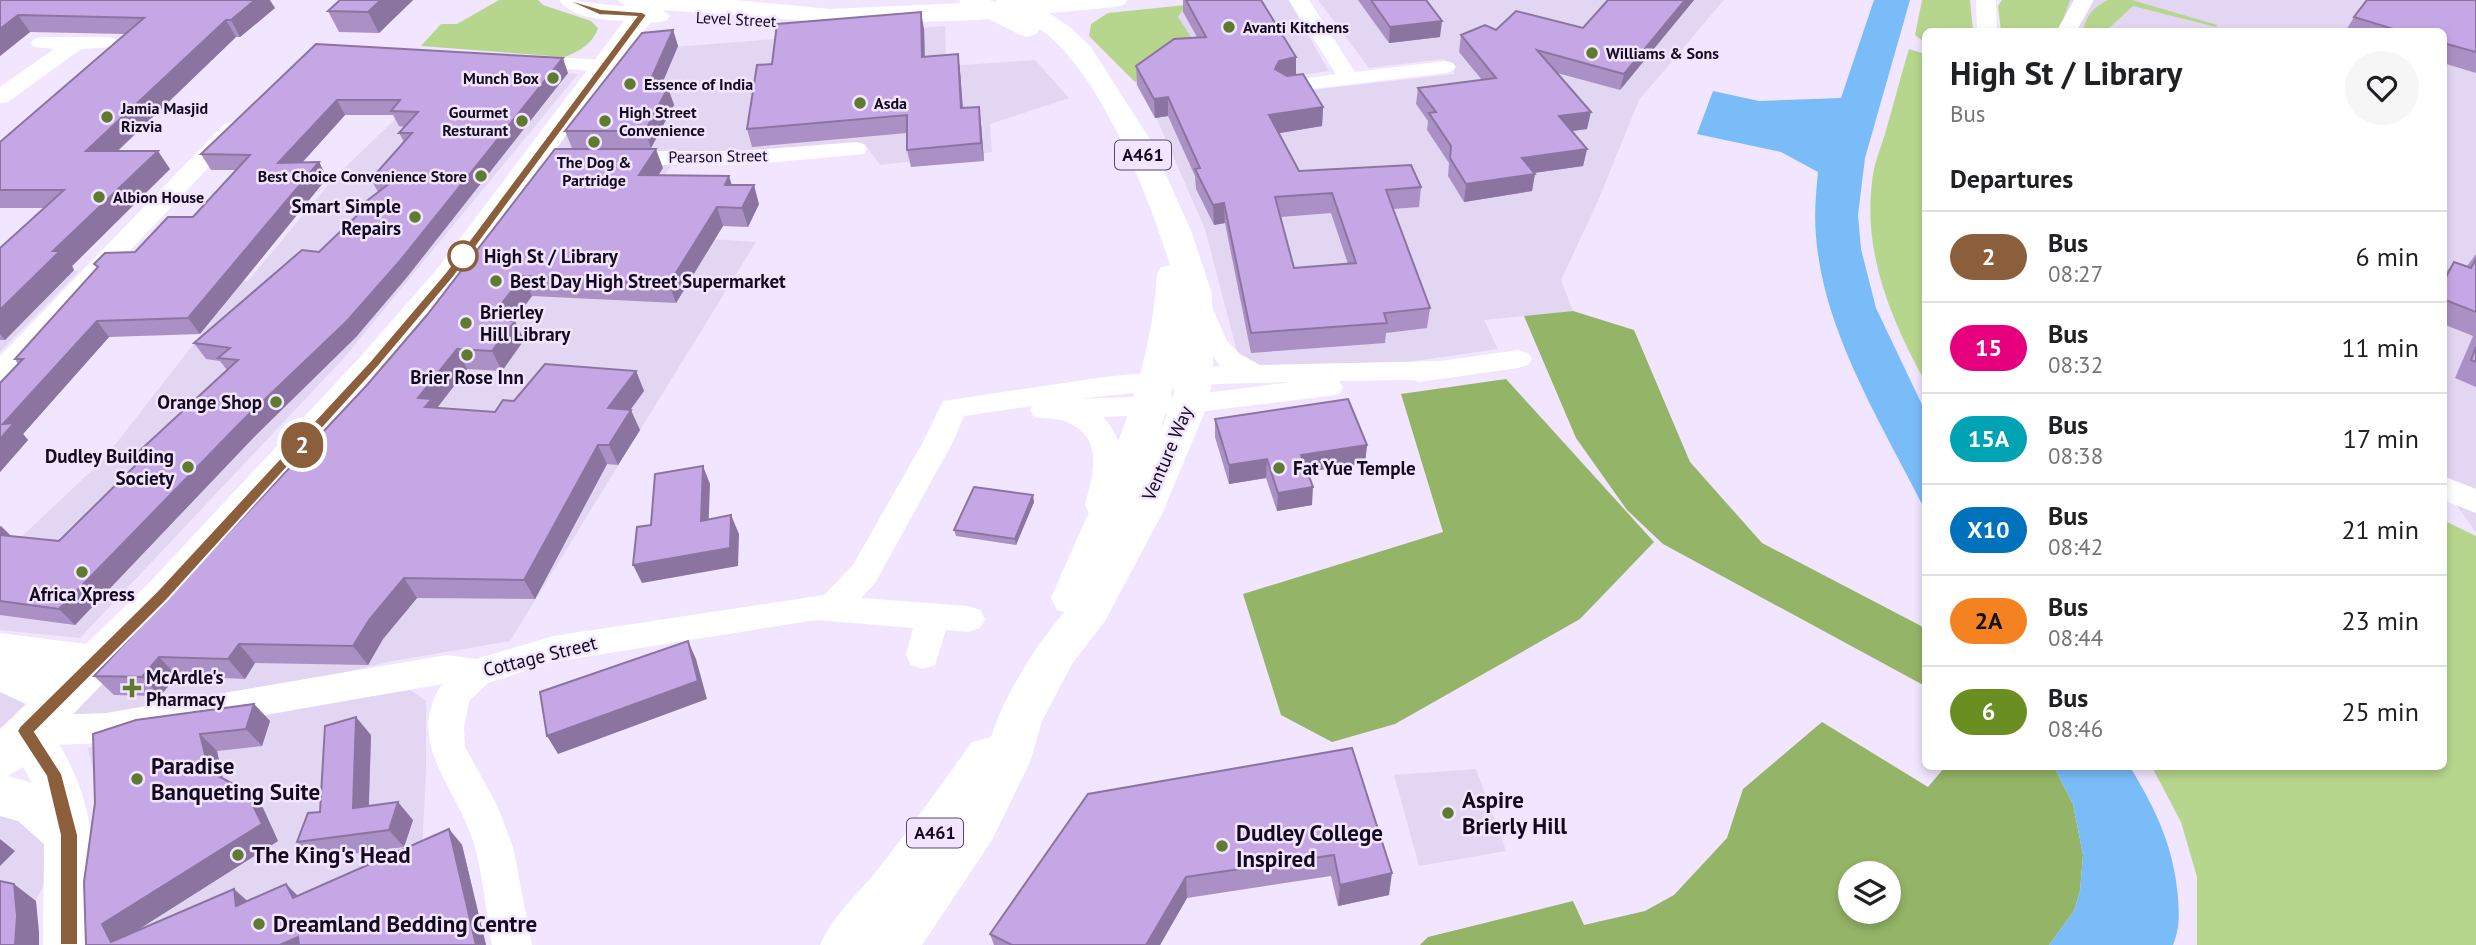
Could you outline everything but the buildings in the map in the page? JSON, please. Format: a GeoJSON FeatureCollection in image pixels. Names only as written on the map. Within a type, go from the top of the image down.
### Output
{"type":"FeatureCollection","features":[{"type":"Feature","properties":{"kind":"main road","name":"Level Street"},"geometry":{"type":"LineString","coordinates":[[570,0],[599,12],[645,3],[784,22],[830,17],[887,16],[1000,4],[1115,0]]}},
{"type":"Feature","properties":{"kind":"main road"},"geometry":{"type":"LineString","coordinates":[[887,16],[915,7],[924,0]]}},
{"type":"Feature","properties":{"kind":"main road"},"geometry":{"type":"LineString","coordinates":[[1067,37],[1067,30],[1077,16],[1090,8],[1124,0]]}},
{"type":"Feature","properties":{"kind":"main road"},"geometry":{"type":"LineString","coordinates":[[69,945],[69,835],[53,774],[13,745],[191,566],[361,380],[548,158],[602,66],[645,3]]}},
{"type":"Feature","properties":{"kind":"main road","name":"Venture Way"},"geometry":{"type":"LineString","coordinates":[[846,945],[870,919],[930,841],[985,760],[1020,719],[1057,652],[1090,609],[1142,514],[1192,390],[1195,294],[1176,233],[1137,141],[1088,62],[1067,37],[1000,4]]}},
{"type":"Feature","properties":{"kind":"main road","name":"Venture Way"},"geometry":{"type":"LineString","coordinates":[[1000,4],[1082,72],[1099,82]]}},
{"type":"Feature","properties":{"kind":"main road","name":"Venture Way"},"geometry":{"type":"LineString","coordinates":[[1057,652],[1069,606],[1152,393],[1171,315],[1176,233]]}},
{"type":"Feature","properties":{"kind":"main road"},"geometry":{"type":"LineString","coordinates":[[0,650],[93,663]]}},
{"type":"Feature","properties":{"kind":"main road"},"geometry":{"type":"LineString","coordinates":[[0,672],[58,698]]}},
{"type":"Feature","properties":{"kind":"main road","name":"Venture Way"},"geometry":{"type":"LineString","coordinates":[[891,945],[975,825],[1007,761],[1020,719]]}},
{"type":"Feature","properties":{"kind":"main road"},"geometry":{"type":"LineString","coordinates":[[0,795],[33,805],[69,835]]}},
{"type":"Feature","properties":{"kind":"street"},"geometry":{"type":"LineString","coordinates":[[1299,0],[1349,78]]}},
{"type":"Feature","properties":{"kind":"street"},"geometry":{"type":"LineString","coordinates":[[1986,0],[1987,28]]}},
{"type":"Feature","properties":{"kind":"street"},"geometry":{"type":"LineString","coordinates":[[2068,28],[2084,0]]}},
{"type":"Feature","properties":{"kind":"street"},"geometry":{"type":"LineString","coordinates":[[41,43],[108,43]]}},
{"type":"Feature","properties":{"kind":"street"},"geometry":{"type":"LineString","coordinates":[[0,97],[76,43]]}},
{"type":"Feature","properties":{"kind":"street"},"geometry":{"type":"LineString","coordinates":[[509,60],[602,66]]}},
{"type":"Feature","properties":{"kind":"street"},"geometry":{"type":"LineString","coordinates":[[1287,86],[1446,67]]}},
{"type":"Feature","properties":{"kind":"street"},"geometry":{"type":"LineString","coordinates":[[0,372],[250,112]]}},
{"type":"Feature","properties":{"kind":"street","name":"Pearson Street"},"geometry":{"type":"LineString","coordinates":[[601,158],[744,158],[856,149]]}},
{"type":"Feature","properties":{"kind":"street"},"geometry":{"type":"LineString","coordinates":[[1195,294],[1212,342],[1238,367],[1252,372]]}},
{"type":"Feature","properties":{"kind":"street"},"geometry":{"type":"LineString","coordinates":[[847,609],[939,442],[953,408],[1192,390],[1261,397],[1518,359]]}},
{"type":"Feature","properties":{"kind":"street"},"geometry":{"type":"LineString","coordinates":[[1192,390],[1252,372],[1440,370]]}},
{"type":"Feature","properties":{"kind":"street"},"geometry":{"type":"LineString","coordinates":[[967,406],[1065,411],[1152,393]]}},
{"type":"Feature","properties":{"kind":"street"},"geometry":{"type":"LineString","coordinates":[[1065,411],[1095,425],[1106,443],[1109,466],[1090,554]]}},
{"type":"Feature","properties":{"kind":"street"},"geometry":{"type":"LineString","coordinates":[[2447,488],[2476,502]]}},
{"type":"Feature","properties":{"kind":"street","name":"Cottage Street"},"geometry":{"type":"LineString","coordinates":[[13,745],[447,669],[476,673],[554,649],[664,630],[847,609],[968,619]]}},
{"type":"Feature","properties":{"kind":"street"},"geometry":{"type":"LineString","coordinates":[[923,655],[932,618]]}},
{"type":"Feature","properties":{"kind":"street"},"geometry":{"type":"LineString","coordinates":[[476,673],[453,695],[446,728],[447,749],[484,817],[494,847],[512,945]]}},
{"type":"Feature","properties":{"kind":"shaded area"},"geometry":{"type":"Polygon","coordinates":[[[1227,0],[1288,0],[1329,71],[1143,97],[1135,82],[1169,56],[1178,17],[1186,5],[1227,0]]]}},
{"type":"Feature","properties":{"kind":"shaded area"},"geometry":{"type":"Polygon","coordinates":[[[1318,0],[1724,0],[1639,100],[1598,201],[1561,280],[1573,311],[1484,320],[1498,349],[1401,363],[1264,367],[1247,361],[1237,352],[1205,229],[1152,108],[1455,74],[1444,59],[1369,68],[1318,0]]]}},
{"type":"Feature","properties":{"kind":"shaded area"},"geometry":{"type":"Polygon","coordinates":[[[2067,0],[2476,0],[2476,532],[2447,492],[2447,28],[2055,28],[2067,0]]]}},
{"type":"Feature","properties":{"kind":"shaded area"},"geometry":{"type":"Polygon","coordinates":[[[945,26],[946,66],[1035,60],[1069,98],[990,124],[992,152],[880,165],[865,144],[679,153],[628,233],[756,242],[510,641],[393,661],[106,728],[0,759],[0,662],[77,679],[256,496],[602,66],[647,49],[945,26]]]}},
{"type":"Feature","properties":{"kind":"shaded area"},"geometry":{"type":"Polygon","coordinates":[[[448,62],[578,74],[344,358],[80,638],[0,630],[0,557],[104,459],[224,305],[174,282],[248,281],[334,178],[413,102],[448,62]]]}},
{"type":"Feature","properties":{"kind":"shaded area"},"geometry":{"type":"Polygon","coordinates":[[[79,271],[71,279],[0,352],[0,273],[79,271]]]}},
{"type":"Feature","properties":{"kind":"shaded area"},"geometry":{"type":"Polygon","coordinates":[[[410,690],[426,701],[422,851],[303,900],[106,945],[102,812],[88,748],[144,731],[410,690]]]}},
{"type":"Feature","properties":{"kind":"shaded area","name":"Aspire Brierly Hill"},"geometry":{"type":"Polygon","coordinates":[[[1476,769],[1506,851],[1419,866],[1394,775],[1476,769]]]}},
{"type":"Feature","properties":{"kind":"shaded area"},"geometry":{"type":"Polygon","coordinates":[[[0,795],[69,835],[36,900],[39,945],[0,945],[0,795]]]}},
{"type":"Feature","properties":{"kind":"green space"},"geometry":{"type":"Polygon","coordinates":[[[499,0],[538,0],[543,5],[591,21],[598,28],[589,43],[565,57],[421,46],[441,24],[457,24],[499,0]]]}},
{"type":"Feature","properties":{"kind":"green space"},"geometry":{"type":"Polygon","coordinates":[[[1922,0],[1970,0],[1973,28],[1922,28],[1922,41],[1915,35],[1922,0]]]}},
{"type":"Feature","properties":{"kind":"green space"},"geometry":{"type":"Polygon","coordinates":[[[2002,0],[2070,0],[2060,28],[2001,28],[1998,6],[2002,0]]]}},
{"type":"Feature","properties":{"kind":"green space"},"geometry":{"type":"Polygon","coordinates":[[[2108,0],[2132,0],[2217,25],[2216,27],[2133,6],[2109,28],[2084,28],[2091,12],[2108,0]]]}},
{"type":"Feature","properties":{"kind":"green space"},"geometry":{"type":"Polygon","coordinates":[[[1186,5],[1178,17],[1202,54],[1169,56],[1135,82],[1089,36],[1091,24],[1108,13],[1186,5]]]}},
{"type":"Feature","properties":{"kind":"green space"},"geometry":{"type":"Polygon","coordinates":[[[1909,49],[1922,53],[1922,376],[1891,311],[1876,262],[1872,236],[1870,210],[1873,177],[1909,49]]]}},
{"type":"Feature","properties":{"kind":"green space"},"geometry":{"type":"Polygon","coordinates":[[[1573,311],[1634,330],[1690,462],[1762,543],[1922,626],[1922,684],[1663,544],[1627,510],[1576,438],[1524,316],[1573,311]]]}},
{"type":"Feature","properties":{"kind":"green space"},"geometry":{"type":"Polygon","coordinates":[[[1506,379],[1654,542],[1580,619],[1395,724],[1332,742],[1281,715],[1243,594],[1443,532],[1401,394],[1506,379]]]}},
{"type":"Feature","properties":{"kind":"green space"},"geometry":{"type":"Polygon","coordinates":[[[2447,522],[2476,536],[2476,945],[2197,945],[2197,877],[2181,822],[2154,770],[2447,770],[2447,522]]]}},
{"type":"Feature","properties":{"kind":"green space"},"geometry":{"type":"Polygon","coordinates":[[[1822,722],[1928,787],[1942,770],[2056,770],[2073,804],[2083,855],[2080,891],[2074,911],[2049,945],[1420,945],[1428,937],[1573,901],[1584,925],[1645,911],[1674,895],[1727,838],[1743,789],[1822,722]]]}},
{"type":"Feature","properties":{"kind":"water"},"geometry":{"type":"Polygon","coordinates":[[[1874,0],[1910,0],[1865,158],[1858,215],[1861,249],[1876,308],[1922,405],[1922,504],[1857,377],[1830,308],[1816,236],[1818,172],[1781,152],[1697,134],[1713,91],[1759,101],[1841,98],[1874,0]]]}},
{"type":"Feature","properties":{"kind":"water"},"geometry":{"type":"Polygon","coordinates":[[[2056,770],[2132,770],[2156,814],[2168,845],[2176,879],[2179,916],[2173,945],[2049,945],[2074,911],[2080,891],[2083,855],[2073,804],[2056,770]]]}},
{"type":"Feature","properties":{"kind":"bus line","name":"2"},"geometry":{"type":"LineString","coordinates":[[69,945],[69,835],[53,774],[25,731],[162,596],[374,364],[449,276],[642,15],[599,12],[570,0]]}},
{"type":"Feature","properties":{"kind":"place","name":"Avanti Kitchens"},"geometry":{"type":"Point","coordinates":[1229,27]}},
{"type":"Feature","properties":{"kind":"place","name":"Williams & Sons"},"geometry":{"type":"Point","coordinates":[1592,53]}},
{"type":"Feature","properties":{"kind":"place","name":"Munch Box"},"geometry":{"type":"Point","coordinates":[553,78]}},
{"type":"Feature","properties":{"kind":"place","name":"Essence of India"},"geometry":{"type":"Point","coordinates":[630,84]}},
{"type":"Feature","properties":{"kind":"place","name":"Asda"},"geometry":{"type":"Point","coordinates":[860,103]}},
{"type":"Feature","properties":{"kind":"place","name":"Jamia Masjid Rizvia"},"geometry":{"type":"Point","coordinates":[107,117]}},
{"type":"Feature","properties":{"kind":"place","name":"Gourmet Resturant"},"geometry":{"type":"Point","coordinates":[522,121]}},
{"type":"Feature","properties":{"kind":"place","name":"High Street Convenience"},"geometry":{"type":"Point","coordinates":[605,121]}},
{"type":"Feature","properties":{"kind":"place","name":"The Dog & Partridge"},"geometry":{"type":"Point","coordinates":[594,142]}},
{"type":"Feature","properties":{"kind":"place","name":"Best Choice Convenience Store"},"geometry":{"type":"Point","coordinates":[481,176]}},
{"type":"Feature","properties":{"kind":"place","name":"Albion House"},"geometry":{"type":"Point","coordinates":[99,197]}},
{"type":"Feature","properties":{"kind":"place","name":"Smart Simple Repairs"},"geometry":{"type":"Point","coordinates":[415,217]}},
{"type":"Feature","properties":{"kind":"place","name":"High St / Library"},"geometry":{"type":"Point","coordinates":[463,256]}},
{"type":"Feature","properties":{"kind":"place","name":"Best Day High Street Supermarket"},"geometry":{"type":"Point","coordinates":[496,281]}},
{"type":"Feature","properties":{"kind":"place","name":"Brierley Hill Library"},"geometry":{"type":"Point","coordinates":[466,323]}},
{"type":"Feature","properties":{"kind":"place","name":"Brier Rose Inn"},"geometry":{"type":"Point","coordinates":[467,355]}},
{"type":"Feature","properties":{"kind":"place","name":"Orange Shop"},"geometry":{"type":"Point","coordinates":[276,402]}},
{"type":"Feature","properties":{"kind":"place","name":"Dudley Building Society"},"geometry":{"type":"Point","coordinates":[188,467]}},
{"type":"Feature","properties":{"kind":"place","name":"Fat Yue Temple"},"geometry":{"type":"Point","coordinates":[1279,468]}},
{"type":"Feature","properties":{"kind":"place","name":"Africa Xpress"},"geometry":{"type":"Point","coordinates":[82,572]}},
{"type":"Feature","properties":{"kind":"place","name":"McArdle's Pharmacy"},"geometry":{"type":"Point","coordinates":[132,688]}},
{"type":"Feature","properties":{"kind":"place","name":"Paradise Banqueting Suite"},"geometry":{"type":"Point","coordinates":[137,779]}},
{"type":"Feature","properties":{"kind":"place","name":"Aspire Brierly Hill"},"geometry":{"type":"Point","coordinates":[1448,813]}},
{"type":"Feature","properties":{"kind":"place","name":"Dudley College Inspired"},"geometry":{"type":"Point","coordinates":[1222,846]}},
{"type":"Feature","properties":{"kind":"place","name":"The King's Head"},"geometry":{"type":"Point","coordinates":[238,855]}},
{"type":"Feature","properties":{"kind":"place","name":"Dreamland Bedding Centre"},"geometry":{"type":"Point","coordinates":[259,924]}}]}
